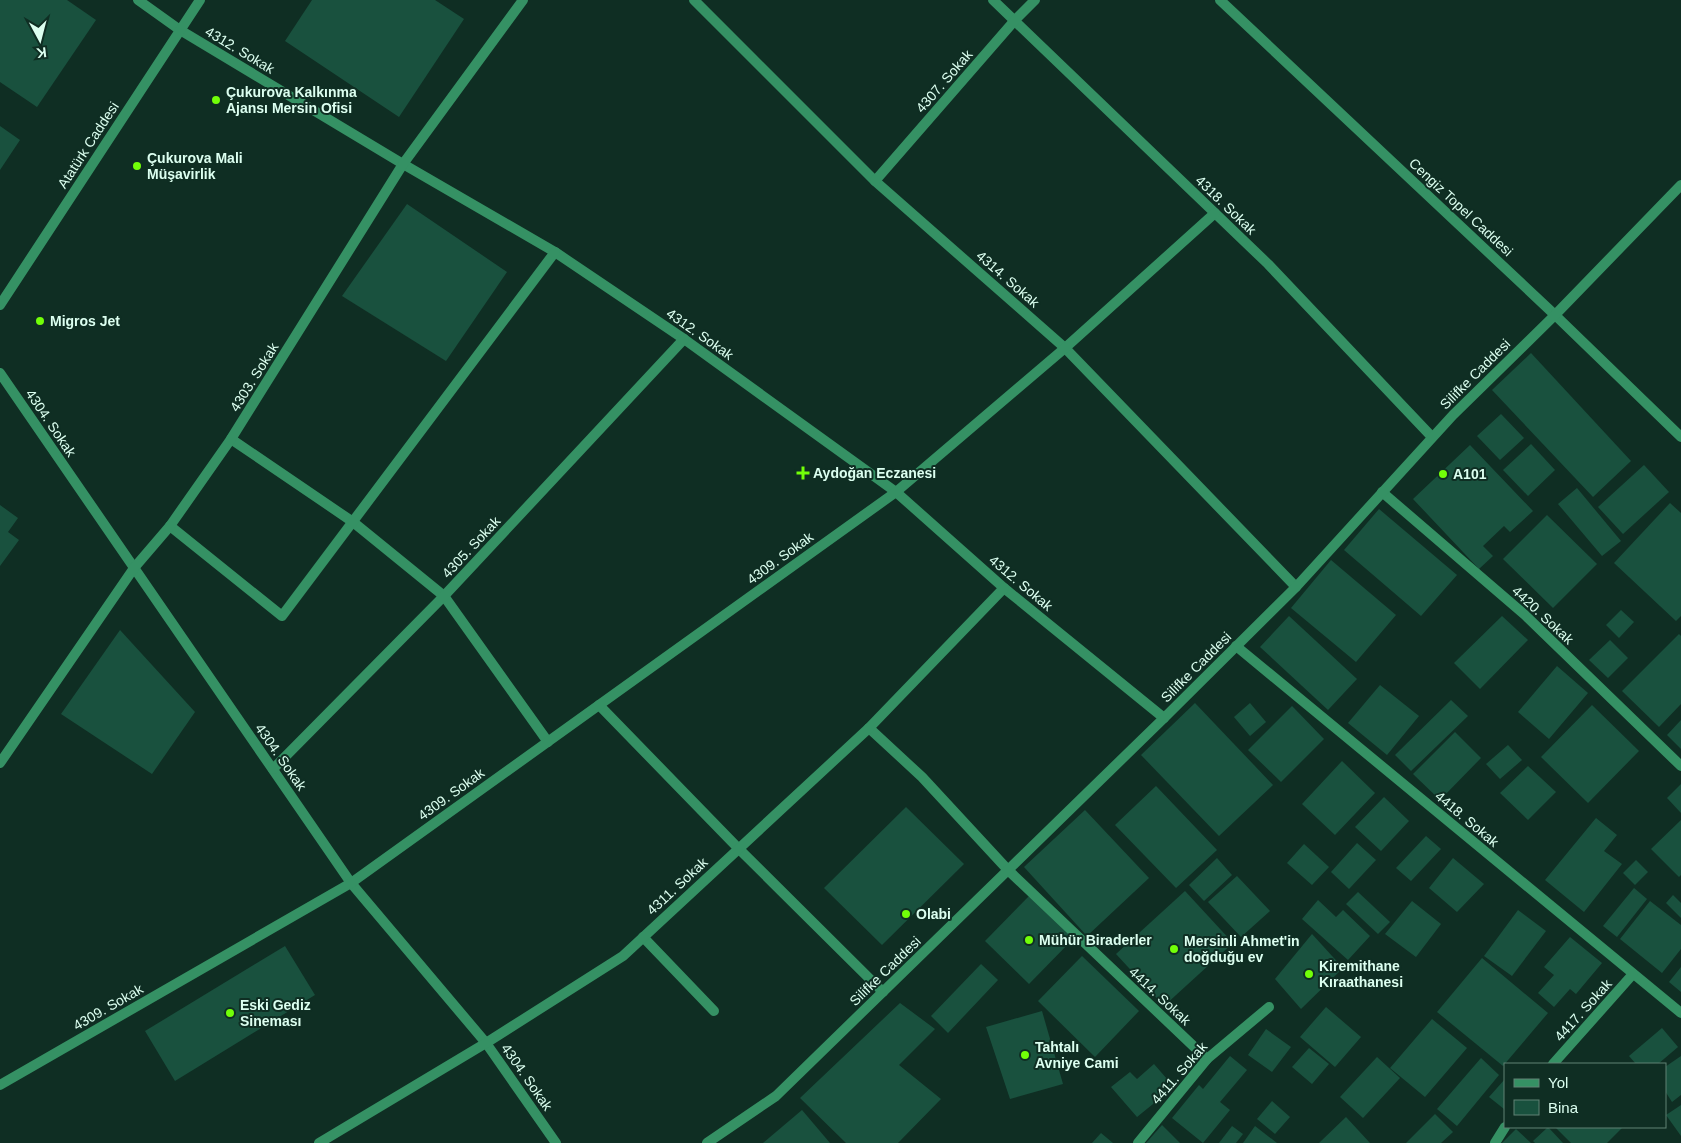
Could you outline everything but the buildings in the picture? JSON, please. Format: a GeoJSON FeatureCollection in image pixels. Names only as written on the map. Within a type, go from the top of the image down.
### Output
{"type":"FeatureCollection","features":[{"type":"Feature","properties":{"kind":"street","name":"4312. Sokak"},"geometry":{"type":"LineString","coordinates":[[138,0],[180,30],[403,164],[555,252],[684,339],[896,492],[1004,588],[1164,718]]}},
{"type":"Feature","properties":{"kind":"street","name":"Atatürk Caddesi"},"geometry":{"type":"LineString","coordinates":[[0,305],[200,0]]}},
{"type":"Feature","properties":{"kind":"street","name":"4303. Sokak"},"geometry":{"type":"LineString","coordinates":[[0,763],[134,568],[170,526],[232,439],[403,164],[523,0]]}},
{"type":"Feature","properties":{"kind":"street","name":"4314. Sokak"},"geometry":{"type":"LineString","coordinates":[[694,0],[875,181],[1065,348],[1296,587]]}},
{"type":"Feature","properties":{"kind":"street","name":"4318. Sokak"},"geometry":{"type":"LineString","coordinates":[[993,0],[1268,264],[1432,437]]}},
{"type":"Feature","properties":{"kind":"street","name":"4307. Sokak"},"geometry":{"type":"LineString","coordinates":[[875,181],[1015,20],[1035,0]]}},
{"type":"Feature","properties":{"kind":"street","name":"Cengiz Topel Caddesi"},"geometry":{"type":"LineString","coordinates":[[1220,0],[1555,314],[1681,438]]}},
{"type":"Feature","properties":{"kind":"street","name":"Silifke Caddesi"},"geometry":{"type":"LineString","coordinates":[[706,1143],[776,1096],[1164,718],[1296,587],[1432,437],[1681,185]]}},
{"type":"Feature","properties":{"kind":"street","name":"4309. Sokak"},"geometry":{"type":"LineString","coordinates":[[0,1085],[351,883],[548,742],[896,492],[1065,348],[1215,213]]}},
{"type":"Feature","properties":{"kind":"street"},"geometry":{"type":"LineString","coordinates":[[170,526],[282,616],[555,252]]}},
{"type":"Feature","properties":{"kind":"street","name":"4305. Sokak"},"geometry":{"type":"LineString","coordinates":[[273,769],[444,596],[684,339]]}},
{"type":"Feature","properties":{"kind":"street","name":"4304. Sokak"},"geometry":{"type":"LineString","coordinates":[[0,373],[351,883],[486,1043],[556,1143]]}},
{"type":"Feature","properties":{"kind":"street"},"geometry":{"type":"LineString","coordinates":[[232,439],[353,522],[444,596],[548,742]]}},
{"type":"Feature","properties":{"kind":"street","name":"4420. Sokak"},"geometry":{"type":"LineString","coordinates":[[1382,492],[1525,615],[1681,766]]}},
{"type":"Feature","properties":{"kind":"street","name":"4311. Sokak"},"geometry":{"type":"LineString","coordinates":[[319,1143],[486,1043],[622,956],[869,728],[1004,588]]}},
{"type":"Feature","properties":{"kind":"street","name":"4418. Sokak"},"geometry":{"type":"LineString","coordinates":[[1236,646],[1681,1013]]}},
{"type":"Feature","properties":{"kind":"street"},"geometry":{"type":"LineString","coordinates":[[599,705],[738,848],[884,992]]}},
{"type":"Feature","properties":{"kind":"street","name":"4414. Sokak"},"geometry":{"type":"LineString","coordinates":[[869,728],[922,777],[1008,870],[1207,1058]]}},
{"type":"Feature","properties":{"kind":"street"},"geometry":{"type":"LineString","coordinates":[[643,937],[714,1011]]}},
{"type":"Feature","properties":{"kind":"street","name":"4417. Sokak"},"geometry":{"type":"LineString","coordinates":[[1554,1063],[1633,974]]}},
{"type":"Feature","properties":{"kind":"street","name":"4411. Sokak"},"geometry":{"type":"LineString","coordinates":[[1138,1143],[1207,1058],[1269,1007]]}},
{"type":"Feature","properties":{"kind":"street"},"geometry":{"type":"LineString","coordinates":[[1496,1143],[1504,1128]]}},
{"type":"Feature","properties":{"kind":"place","name":"Çukurova Kalkınma Ajansı Mersin Ofisi"},"geometry":{"type":"Point","coordinates":[216,100]}},
{"type":"Feature","properties":{"kind":"place","name":"Çukurova Mali Müşavirlik"},"geometry":{"type":"Point","coordinates":[137,166]}},
{"type":"Feature","properties":{"kind":"place","name":"Migros Jet"},"geometry":{"type":"Point","coordinates":[40,321]}},
{"type":"Feature","properties":{"kind":"place","name":"Aydoğan Eczanesi"},"geometry":{"type":"Point","coordinates":[803,473]}},
{"type":"Feature","properties":{"kind":"place","name":"A101"},"geometry":{"type":"Point","coordinates":[1443,474]}},
{"type":"Feature","properties":{"kind":"place","name":"Olabi"},"geometry":{"type":"Point","coordinates":[906,914]}},
{"type":"Feature","properties":{"kind":"place","name":"Mühür Biraderler"},"geometry":{"type":"Point","coordinates":[1029,940]}},
{"type":"Feature","properties":{"kind":"place","name":"Mersinli Ahmet'in doğduğu ev"},"geometry":{"type":"Point","coordinates":[1174,949]}},
{"type":"Feature","properties":{"kind":"place","name":"Kiremithane Kıraathanesi"},"geometry":{"type":"Point","coordinates":[1309,974]}},
{"type":"Feature","properties":{"kind":"place","name":"Eski Gediz Sineması"},"geometry":{"type":"Point","coordinates":[230,1013]}},
{"type":"Feature","properties":{"kind":"place","name":"Tahtalı Avniye Cami"},"geometry":{"type":"Point","coordinates":[1025,1055]}}]}
